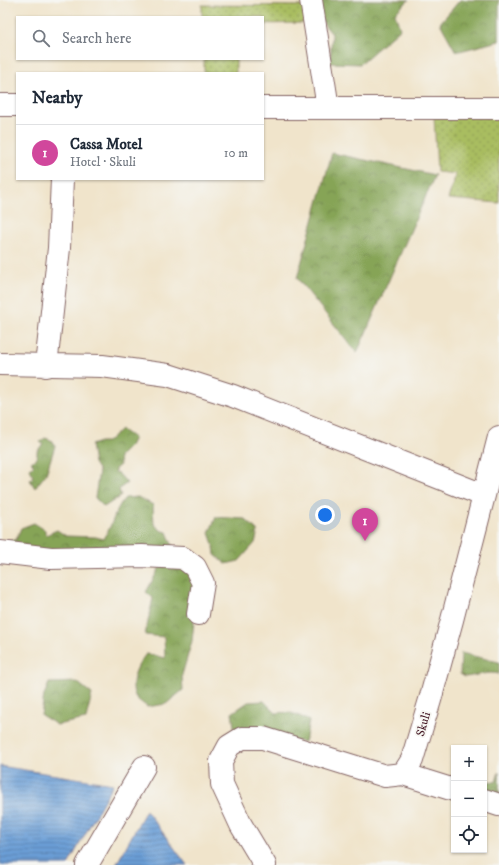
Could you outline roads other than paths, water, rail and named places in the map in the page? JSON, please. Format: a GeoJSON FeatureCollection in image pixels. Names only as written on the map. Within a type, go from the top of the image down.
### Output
{"type":"FeatureCollection","features":[{"type":"Feature","properties":{"kind":"street"},"geometry":{"type":"LineString","coordinates":[[311,0],[328,108]]}},
{"type":"Feature","properties":{"kind":"street"},"geometry":{"type":"LineString","coordinates":[[0,105],[16,105]]}},
{"type":"Feature","properties":{"kind":"street"},"geometry":{"type":"LineString","coordinates":[[264,108],[499,108]]}},
{"type":"Feature","properties":{"kind":"street"},"geometry":{"type":"LineString","coordinates":[[46,366],[59,248],[62,180]]}},
{"type":"Feature","properties":{"kind":"street"},"geometry":{"type":"LineString","coordinates":[[0,364],[102,366],[168,375],[233,396],[483,495]]}},
{"type":"Feature","properties":{"kind":"street","name":"Skuli"},"geometry":{"type":"LineString","coordinates":[[403,774],[412,760],[430,700],[499,437]]}},
{"type":"Feature","properties":{"kind":"street"},"geometry":{"type":"LineString","coordinates":[[0,552],[51,558],[142,556],[183,558],[195,567],[203,583],[198,614]]}},
{"type":"Feature","properties":{"kind":"street"},"geometry":{"type":"LineString","coordinates":[[265,865],[241,826],[222,784],[221,761],[229,746],[242,738],[263,738],[385,776],[403,774],[451,789]]}},
{"type":"Feature","properties":{"kind":"street"},"geometry":{"type":"LineString","coordinates":[[87,865],[144,767]]}},
{"type":"Feature","properties":{"kind":"street"},"geometry":{"type":"LineString","coordinates":[[487,801],[499,805]]}},
{"type":"Feature","properties":{"kind":"water"},"geometry":{"type":"Polygon","coordinates":[[[0,766],[113,784],[68,865],[0,865],[0,766]]]}},
{"type":"Feature","properties":{"kind":"water"},"geometry":{"type":"Polygon","coordinates":[[[146,810],[187,865],[116,865],[146,810]]]}},
{"type":"Feature","properties":{"kind":"place","name":"Cassa Motel"},"geometry":{"type":"Point","coordinates":[365,541]}}]}
